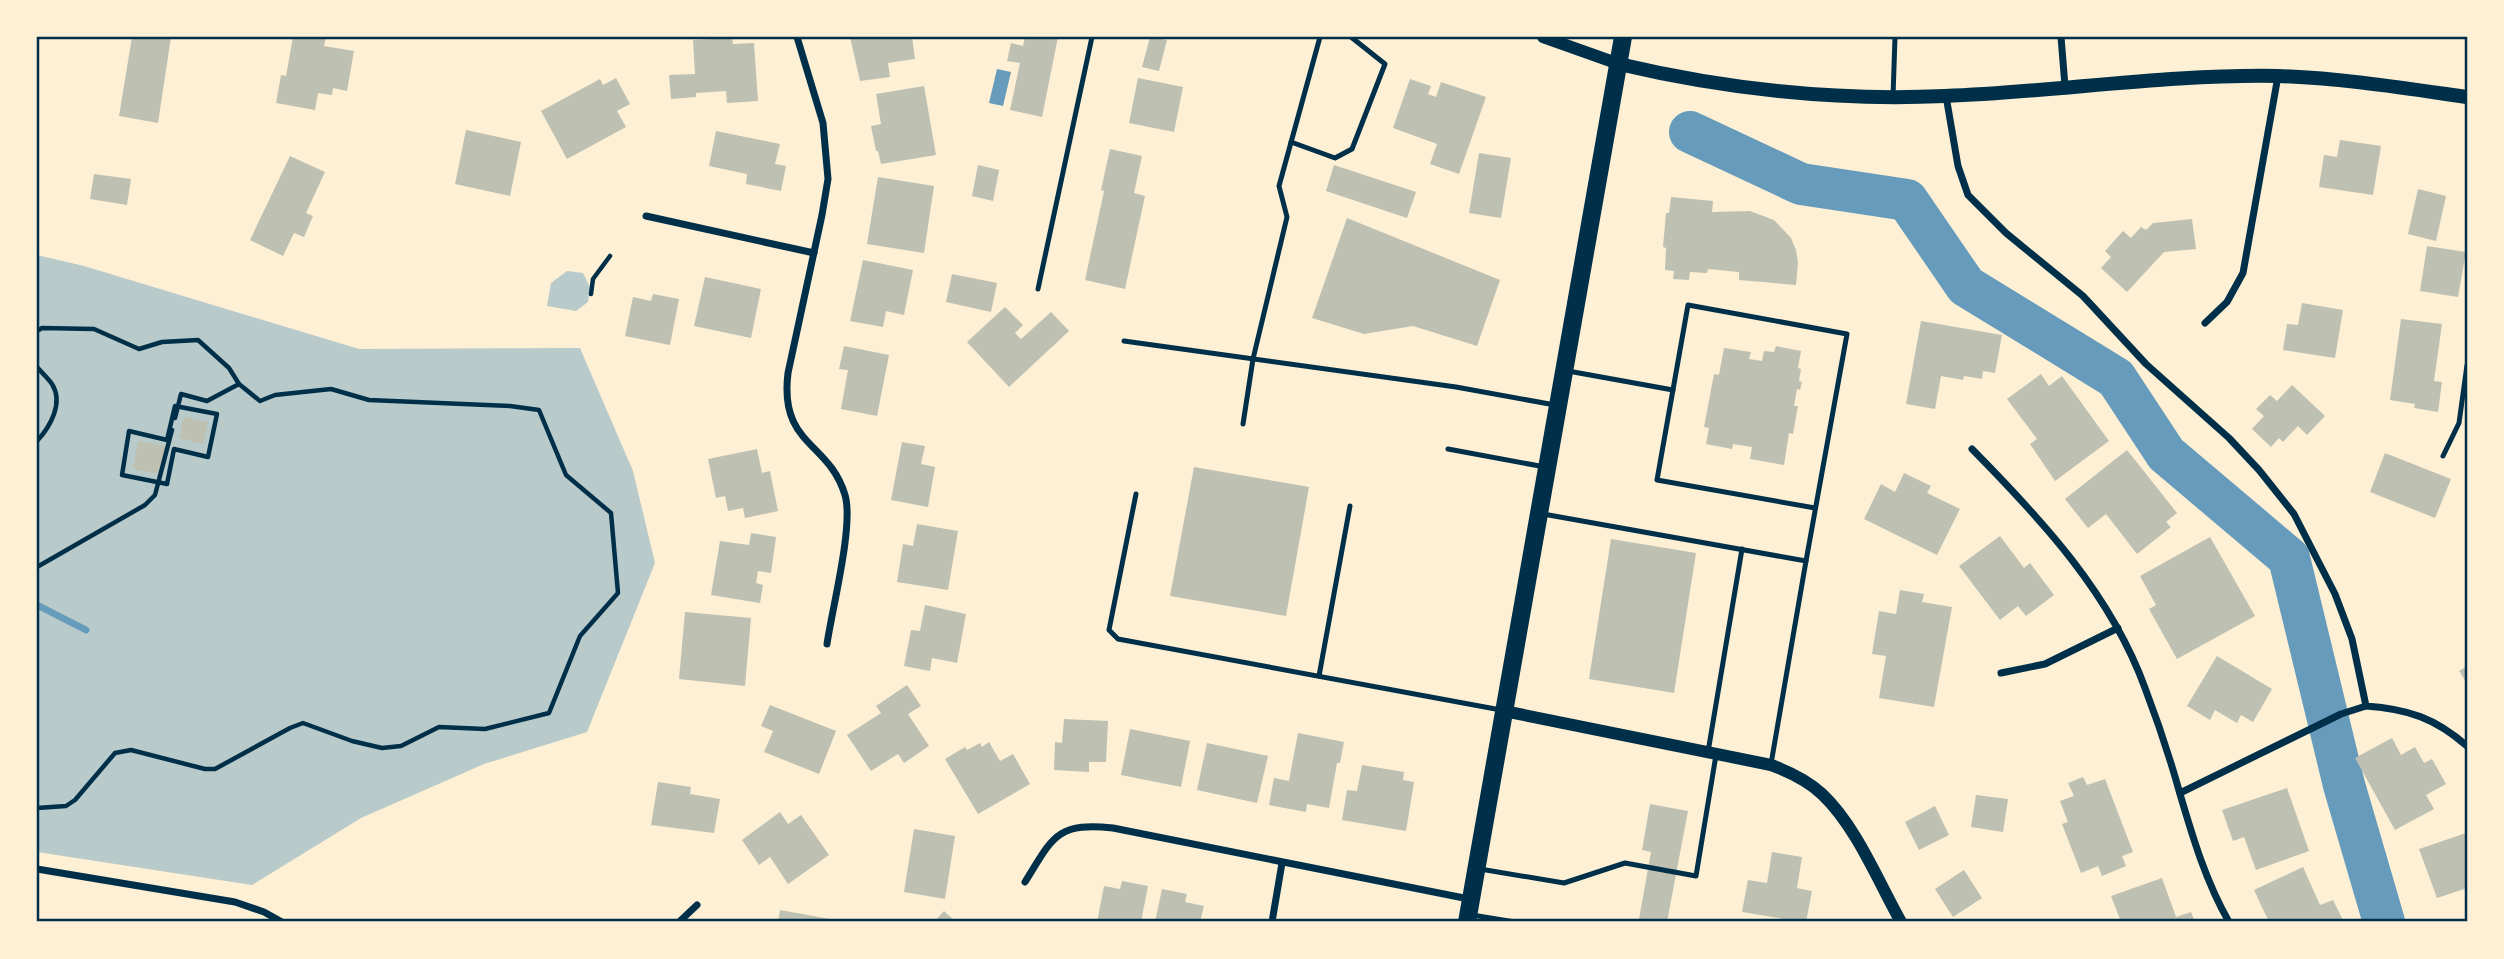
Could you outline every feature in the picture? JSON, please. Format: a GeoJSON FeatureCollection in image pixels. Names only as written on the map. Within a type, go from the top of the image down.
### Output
{"type":"FeatureCollection","features":[{"type":"Feature","properties":{"kind":"main road"},"geometry":{"type":"LineString","coordinates":[[1469,912],[1623,37]]}},
{"type":"Feature","properties":{"kind":"main road"},"geometry":{"type":"LineString","coordinates":[[1619,64],[1669,76],[1813,94],[1946,96],[2065,86],[2278,76],[2350,81],[2467,97]]}},
{"type":"Feature","properties":{"kind":"street"},"geometry":{"type":"LineString","coordinates":[[797,37],[823,123],[828,162],[826,197],[786,393],[793,424],[833,472],[847,503],[847,526],[827,644]]}},
{"type":"Feature","properties":{"kind":"street"},"geometry":{"type":"LineString","coordinates":[[1543,37],[1619,64]]}},
{"type":"Feature","properties":{"kind":"street"},"geometry":{"type":"LineString","coordinates":[[2061,37],[2065,86]]}},
{"type":"Feature","properties":{"kind":"street"},"geometry":{"type":"LineString","coordinates":[[2205,323],[2227,302],[2242,274],[2278,76]]}},
{"type":"Feature","properties":{"kind":"street"},"geometry":{"type":"LineString","coordinates":[[1946,96],[1958,166],[1968,195],[2006,233],[2083,296],[2146,364],[2229,438],[2294,514],[2335,594],[2352,639],[2366,706]]}},
{"type":"Feature","properties":{"kind":"street"},"geometry":{"type":"LineString","coordinates":[[646,216],[814,253]]}},
{"type":"Feature","properties":{"kind":"street"},"geometry":{"type":"LineString","coordinates":[[1972,449],[2054,537],[2096,593],[2118,628],[2144,685],[2192,836],[2218,902],[2229,922]]}},
{"type":"Feature","properties":{"kind":"street"},"geometry":{"type":"LineString","coordinates":[[2001,673],[2045,664],[2118,628]]}},
{"type":"Feature","properties":{"kind":"street"},"geometry":{"type":"LineString","coordinates":[[2180,793],[2341,714],[2366,706],[2396,708],[2421,716],[2447,728],[2467,746]]}},
{"type":"Feature","properties":{"kind":"street"},"geometry":{"type":"LineString","coordinates":[[1504,711],[1771,765],[1790,772],[1808,782],[1831,805],[1854,837],[1901,922]]}},
{"type":"Feature","properties":{"kind":"street"},"geometry":{"type":"LineString","coordinates":[[1025,882],[1051,840],[1066,830],[1087,825],[1282,863],[1469,912]]}},
{"type":"Feature","properties":{"kind":"street"},"geometry":{"type":"LineString","coordinates":[[1272,922],[1282,863]]}},
{"type":"Feature","properties":{"kind":"street"},"geometry":{"type":"LineString","coordinates":[[37,869],[235,902],[264,912],[282,922]]}},
{"type":"Feature","properties":{"kind":"street"},"geometry":{"type":"LineString","coordinates":[[679,922],[697,905]]}},
{"type":"Feature","properties":{"kind":"lane"},"geometry":{"type":"LineString","coordinates":[[1038,289],[1092,37]]}},
{"type":"Feature","properties":{"kind":"lane"},"geometry":{"type":"LineString","coordinates":[[1243,424],[1253,359],[1287,217],[1279,186],[1320,37]]}},
{"type":"Feature","properties":{"kind":"lane"},"geometry":{"type":"LineString","coordinates":[[1291,142],[1335,158],[1352,149],[1385,64],[1351,37]]}},
{"type":"Feature","properties":{"kind":"lane"},"geometry":{"type":"LineString","coordinates":[[1893,97],[1895,37]]}},
{"type":"Feature","properties":{"kind":"lane"},"geometry":{"type":"LineString","coordinates":[[1771,765],[1847,334],[1688,305],[1657,480],[1815,509]]}},
{"type":"Feature","properties":{"kind":"lane"},"geometry":{"type":"LineString","coordinates":[[1124,341],[1456,387],[1559,405]]}},
{"type":"Feature","properties":{"kind":"lane"},"geometry":{"type":"LineString","coordinates":[[2443,456],[2459,423],[2467,365]]}},
{"type":"Feature","properties":{"kind":"lane"},"geometry":{"type":"LineString","coordinates":[[1565,370],[1673,390]]}},
{"type":"Feature","properties":{"kind":"lane"},"geometry":{"type":"LineString","coordinates":[[1448,449],[1548,467]]}},
{"type":"Feature","properties":{"kind":"lane"},"geometry":{"type":"LineString","coordinates":[[1136,494],[1109,630],[1118,639],[1504,711]]}},
{"type":"Feature","properties":{"kind":"lane"},"geometry":{"type":"LineString","coordinates":[[1319,676],[1350,506]]}},
{"type":"Feature","properties":{"kind":"lane"},"geometry":{"type":"LineString","coordinates":[[1539,513],[1806,561]]}},
{"type":"Feature","properties":{"kind":"lane"},"geometry":{"type":"LineString","coordinates":[[1476,869],[1564,883],[1625,863],[1696,876],[1742,549]]}},
{"type":"Feature","properties":{"kind":"lane"},"geometry":{"type":"LineString","coordinates":[[1469,912],[1516,922]]}},
{"type":"Feature","properties":{"kind":"path"},"geometry":{"type":"LineString","coordinates":[[591,294],[593,279],[610,256]]}},
{"type":"Feature","properties":{"kind":"path"},"geometry":{"type":"LineString","coordinates":[[37,331],[42,328],[94,329],[139,349],[162,342],[198,340],[229,368],[239,384],[260,401],[275,395],[331,389],[369,400],[510,406],[539,410],[566,475],[611,513],[618,593],[580,636],[549,713],[485,729],[439,727],[401,746],[382,748],[352,741],[303,723],[290,727],[215,769],[205,769],[131,750],[115,753],[75,800],[66,806],[37,808]]}},
{"type":"Feature","properties":{"kind":"path"},"geometry":{"type":"LineString","coordinates":[[37,367],[54,386],[57,404],[51,423],[37,441]]}},
{"type":"Feature","properties":{"kind":"path"},"geometry":{"type":"LineString","coordinates":[[37,567],[145,505],[155,495],[181,394],[207,401],[239,384]]}},
{"type":"Feature","properties":{"kind":"path"},"geometry":{"type":"LineString","coordinates":[[175,406],[217,414],[208,457],[174,449],[167,484],[159,482],[122,475],[129,431],[167,440],[175,406]]}},
{"type":"Feature","properties":{"kind":"shaded area"},"geometry":{"type":"Polygon","coordinates":[[[37,255],[84,266],[359,349],[580,348],[633,471],[655,563],[587,732],[484,764],[361,818],[252,885],[37,852],[37,255]]]}},
{"type":"Feature","properties":{"kind":"shaded area"},"geometry":{"type":"Polygon","coordinates":[[[567,271],[583,273],[590,287],[588,302],[576,311],[547,306],[551,283],[567,271]]]}},
{"type":"Feature","properties":{"kind":"water"},"geometry":{"type":"Polygon","coordinates":[[[997,69],[1011,72],[1003,106],[989,103],[997,69]]]}},
{"type":"Feature","properties":{"kind":"building"},"geometry":{"type":"Polygon","coordinates":[[[132,37],[171,37],[158,123],[119,116],[132,37]]]}},
{"type":"Feature","properties":{"kind":"building"},"geometry":{"type":"Polygon","coordinates":[[[293,37],[326,37],[324,46],[354,51],[347,91],[333,88],[332,95],[318,93],[315,110],[276,103],[281,75],[286,76],[293,37]]]}},
{"type":"Feature","properties":{"kind":"building"},"geometry":{"type":"Polygon","coordinates":[[[850,37],[912,37],[915,59],[888,63],[890,77],[860,81],[850,37]]]}},
{"type":"Feature","properties":{"kind":"building"},"geometry":{"type":"Polygon","coordinates":[[[1025,37],[1058,37],[1042,117],[1010,110],[1020,63],[1007,61],[1011,43],[1023,46],[1025,37]]]}},
{"type":"Feature","properties":{"kind":"building"},"geometry":{"type":"Polygon","coordinates":[[[1150,37],[1167,40],[1159,71],[1142,67],[1150,37]]]}},
{"type":"Feature","properties":{"kind":"building"},"geometry":{"type":"Polygon","coordinates":[[[732,38],[733,44],[754,43],[758,101],[727,103],[726,91],[696,93],[696,97],[671,99],[669,75],[695,74],[693,40],[732,38]]]}},
{"type":"Feature","properties":{"kind":"building"},"geometry":{"type":"Polygon","coordinates":[[[616,78],[630,104],[617,111],[626,127],[567,159],[541,111],[600,79],[603,85],[616,78]]]}},
{"type":"Feature","properties":{"kind":"building"},"geometry":{"type":"Polygon","coordinates":[[[1138,78],[1183,87],[1174,132],[1129,123],[1138,78]]]}},
{"type":"Feature","properties":{"kind":"building"},"geometry":{"type":"Polygon","coordinates":[[[1410,79],[1431,86],[1428,94],[1436,97],[1441,82],[1486,97],[1459,174],[1430,164],[1437,144],[1393,128],[1410,79]]]}},
{"type":"Feature","properties":{"kind":"building"},"geometry":{"type":"Polygon","coordinates":[[[924,86],[936,155],[881,164],[871,126],[881,124],[876,94],[924,86]]]}},
{"type":"Feature","properties":{"kind":"building"},"geometry":{"type":"Polygon","coordinates":[[[466,130],[521,142],[510,196],[455,184],[466,130]]]}},
{"type":"Feature","properties":{"kind":"building"},"geometry":{"type":"Polygon","coordinates":[[[716,131],[780,144],[775,164],[786,166],[781,191],[746,184],[747,174],[709,166],[716,131]]]}},
{"type":"Feature","properties":{"kind":"building"},"geometry":{"type":"Polygon","coordinates":[[[2340,140],[2381,146],[2373,195],[2319,187],[2324,155],[2337,157],[2340,140]]]}},
{"type":"Feature","properties":{"kind":"building"},"geometry":{"type":"Polygon","coordinates":[[[1110,149],[1142,156],[1134,193],[1145,196],[1125,289],[1085,280],[1110,149]]]}},
{"type":"Feature","properties":{"kind":"building"},"geometry":{"type":"Polygon","coordinates":[[[1479,153],[1511,158],[1501,218],[1469,213],[1479,153]]]}},
{"type":"Feature","properties":{"kind":"building"},"geometry":{"type":"Polygon","coordinates":[[[290,156],[325,172],[306,213],[313,216],[304,237],[294,233],[283,256],[250,240],[290,156]]]}},
{"type":"Feature","properties":{"kind":"building"},"geometry":{"type":"Polygon","coordinates":[[[978,165],[999,170],[993,201],[972,196],[978,165]]]}},
{"type":"Feature","properties":{"kind":"building"},"geometry":{"type":"Polygon","coordinates":[[[1334,165],[1416,192],[1407,218],[1326,191],[1334,165]]]}},
{"type":"Feature","properties":{"kind":"building"},"geometry":{"type":"Polygon","coordinates":[[[94,174],[131,179],[127,205],[90,199],[94,174]]]}},
{"type":"Feature","properties":{"kind":"building"},"geometry":{"type":"Polygon","coordinates":[[[878,177],[934,186],[924,253],[867,244],[878,177]]]}},
{"type":"Feature","properties":{"kind":"building"},"geometry":{"type":"Polygon","coordinates":[[[2418,189],[2446,196],[2436,241],[2408,234],[2418,189]]]}},
{"type":"Feature","properties":{"kind":"building"},"geometry":{"type":"Polygon","coordinates":[[[1671,197],[1713,201],[1712,212],[1750,211],[1774,220],[1791,238],[1796,250],[1796,285],[1739,280],[1739,272],[1708,269],[1707,273],[1690,272],[1689,280],[1673,279],[1674,271],[1665,270],[1666,248],[1663,247],[1666,213],[1669,213],[1671,197]]]}},
{"type":"Feature","properties":{"kind":"building"},"geometry":{"type":"Polygon","coordinates":[[[1347,218],[1500,280],[1477,346],[1413,326],[1364,334],[1312,318],[1347,218]]]}},
{"type":"Feature","properties":{"kind":"building"},"geometry":{"type":"Polygon","coordinates":[[[2192,219],[2196,249],[2164,252],[2127,292],[2101,268],[2111,257],[2105,251],[2123,231],[2131,238],[2141,227],[2146,230],[2153,223],[2192,219]]]}},
{"type":"Feature","properties":{"kind":"building"},"geometry":{"type":"Polygon","coordinates":[[[2427,246],[2466,252],[2458,297],[2420,291],[2427,246]]]}},
{"type":"Feature","properties":{"kind":"building"},"geometry":{"type":"Polygon","coordinates":[[[863,260],[913,270],[904,315],[886,311],[883,327],[850,321],[863,260]]]}},
{"type":"Feature","properties":{"kind":"building"},"geometry":{"type":"Polygon","coordinates":[[[952,274],[997,283],[991,312],[946,302],[952,274]]]}},
{"type":"Feature","properties":{"kind":"building"},"geometry":{"type":"Polygon","coordinates":[[[705,277],[761,289],[751,338],[694,326],[705,277]]]}},
{"type":"Feature","properties":{"kind":"building"},"geometry":{"type":"Polygon","coordinates":[[[653,294],[679,299],[670,345],[625,336],[633,297],[651,301],[653,294]]]}},
{"type":"Feature","properties":{"kind":"building"},"geometry":{"type":"Polygon","coordinates":[[[2302,303],[2343,310],[2335,358],[2283,350],[2287,324],[2298,325],[2302,303]]]}},
{"type":"Feature","properties":{"kind":"building"},"geometry":{"type":"Polygon","coordinates":[[[1005,307],[1023,325],[1015,333],[1021,339],[1051,312],[1069,331],[1009,387],[967,342],[1005,307]]]}},
{"type":"Feature","properties":{"kind":"building"},"geometry":{"type":"Polygon","coordinates":[[[2401,319],[2442,324],[2434,381],[2442,382],[2438,412],[2414,408],[2415,404],[2390,400],[2401,319]]]}},
{"type":"Feature","properties":{"kind":"building"},"geometry":{"type":"Polygon","coordinates":[[[1921,321],[2002,335],[1995,373],[1983,371],[1982,379],[1964,376],[1963,380],[1941,376],[1935,409],[1906,404],[1921,321]]]}},
{"type":"Feature","properties":{"kind":"building"},"geometry":{"type":"Polygon","coordinates":[[[844,346],[889,355],[877,416],[841,409],[848,370],[839,369],[844,346]]]}},
{"type":"Feature","properties":{"kind":"building"},"geometry":{"type":"Polygon","coordinates":[[[1776,346],[1801,351],[1798,368],[1801,369],[1799,381],[1802,382],[1800,390],[1797,389],[1794,406],[1798,406],[1793,434],[1789,433],[1784,465],[1750,459],[1752,447],[1733,444],[1732,449],[1706,444],[1709,428],[1704,427],[1714,374],[1719,375],[1724,348],[1751,352],[1749,359],[1762,361],[1764,351],[1774,352],[1776,346]]]}},
{"type":"Feature","properties":{"kind":"building"},"geometry":{"type":"Polygon","coordinates":[[[2041,374],[2049,386],[2062,376],[2109,441],[2055,481],[2030,444],[2037,439],[2007,399],[2041,374]]]}},
{"type":"Feature","properties":{"kind":"building"},"geometry":{"type":"Polygon","coordinates":[[[2292,385],[2325,416],[2307,435],[2298,426],[2283,442],[2279,438],[2271,447],[2252,429],[2264,416],[2256,409],[2270,395],[2277,401],[2292,385]]]}},
{"type":"Feature","properties":{"kind":"building"},"geometry":{"type":"Polygon","coordinates":[[[184,417],[208,422],[203,444],[179,438],[184,417]]]}},
{"type":"Feature","properties":{"kind":"building"},"geometry":{"type":"Polygon","coordinates":[[[138,441],[165,446],[160,474],[133,469],[138,441]]]}},
{"type":"Feature","properties":{"kind":"building"},"geometry":{"type":"Polygon","coordinates":[[[902,442],[925,446],[921,464],[935,467],[928,507],[891,500],[902,442]]]}},
{"type":"Feature","properties":{"kind":"building"},"geometry":{"type":"Polygon","coordinates":[[[757,449],[762,473],[770,471],[778,511],[745,518],[743,508],[728,511],[725,496],[716,498],[708,459],[757,449]]]}},
{"type":"Feature","properties":{"kind":"building"},"geometry":{"type":"Polygon","coordinates":[[[2127,450],[2177,513],[2166,522],[2171,527],[2137,554],[2106,514],[2088,528],[2065,499],[2127,450]]]}},
{"type":"Feature","properties":{"kind":"building"},"geometry":{"type":"Polygon","coordinates":[[[2385,453],[2451,479],[2435,518],[2370,492],[2385,453]]]}},
{"type":"Feature","properties":{"kind":"building"},"geometry":{"type":"Polygon","coordinates":[[[1194,467],[1309,487],[1286,616],[1170,596],[1194,467]]]}},
{"type":"Feature","properties":{"kind":"building"},"geometry":{"type":"Polygon","coordinates":[[[1904,473],[1931,486],[1927,493],[1960,509],[1937,555],[1864,519],[1881,484],[1895,492],[1904,473]]]}},
{"type":"Feature","properties":{"kind":"building"},"geometry":{"type":"Polygon","coordinates":[[[917,524],[958,531],[948,590],[897,582],[903,544],[913,546],[917,524]]]}},
{"type":"Feature","properties":{"kind":"building"},"geometry":{"type":"Polygon","coordinates":[[[751,533],[776,537],[771,573],[758,571],[756,583],[763,585],[760,603],[711,595],[720,541],[749,545],[751,533]]]}},
{"type":"Feature","properties":{"kind":"building"},"geometry":{"type":"Polygon","coordinates":[[[2000,536],[2024,568],[2030,563],[2054,595],[2026,616],[2018,606],[2000,620],[1959,566],[2000,536]]]}},
{"type":"Feature","properties":{"kind":"building"},"geometry":{"type":"Polygon","coordinates":[[[2210,537],[2255,616],[2177,659],[2149,609],[2156,605],[2140,576],[2210,537]]]}},
{"type":"Feature","properties":{"kind":"building"},"geometry":{"type":"Polygon","coordinates":[[[1611,539],[1696,553],[1674,693],[1589,679],[1611,539]]]}},
{"type":"Feature","properties":{"kind":"building"},"geometry":{"type":"Polygon","coordinates":[[[1900,590],[1924,594],[1922,602],[1952,607],[1934,707],[1879,698],[1886,656],[1872,654],[1879,611],[1896,614],[1900,590]]]}},
{"type":"Feature","properties":{"kind":"building"},"geometry":{"type":"Polygon","coordinates":[[[925,605],[966,614],[957,663],[932,658],[930,671],[904,666],[911,630],[920,631],[925,605]]]}},
{"type":"Feature","properties":{"kind":"building"},"geometry":{"type":"Polygon","coordinates":[[[685,612],[751,618],[745,686],[679,679],[685,612]]]}},
{"type":"Feature","properties":{"kind":"building"},"geometry":{"type":"Polygon","coordinates":[[[2217,656],[2272,689],[2253,722],[2241,715],[2237,723],[2215,710],[2210,720],[2187,706],[2217,656]]]}},
{"type":"Feature","properties":{"kind":"building"},"geometry":{"type":"Polygon","coordinates":[[[2467,666],[2467,683],[2459,671],[2467,666]]]}},
{"type":"Feature","properties":{"kind":"building"},"geometry":{"type":"Polygon","coordinates":[[[907,685],[921,706],[908,714],[929,746],[904,763],[898,754],[871,771],[847,735],[881,713],[876,706],[907,685]]]}},
{"type":"Feature","properties":{"kind":"building"},"geometry":{"type":"Polygon","coordinates":[[[770,705],[836,731],[819,774],[764,752],[773,731],[761,726],[770,705]]]}},
{"type":"Feature","properties":{"kind":"building"},"geometry":{"type":"Polygon","coordinates":[[[1064,719],[1108,721],[1106,762],[1089,762],[1089,772],[1054,770],[1055,742],[1062,743],[1064,719]]]}},
{"type":"Feature","properties":{"kind":"building"},"geometry":{"type":"Polygon","coordinates":[[[1130,729],[1190,741],[1181,787],[1121,775],[1130,729]]]}},
{"type":"Feature","properties":{"kind":"building"},"geometry":{"type":"Polygon","coordinates":[[[1298,733],[1344,742],[1340,763],[1337,763],[1329,808],[1307,804],[1306,812],[1269,805],[1274,778],[1289,781],[1298,733]]]}},
{"type":"Feature","properties":{"kind":"building"},"geometry":{"type":"Polygon","coordinates":[[[2392,738],[2401,755],[2415,747],[2424,763],[2432,759],[2446,784],[2426,795],[2434,809],[2395,830],[2355,758],[2392,738]]]}},
{"type":"Feature","properties":{"kind":"building"},"geometry":{"type":"Polygon","coordinates":[[[989,742],[1000,761],[1013,754],[1030,784],[978,814],[945,759],[965,747],[967,750],[980,743],[982,747],[989,742]]]}},
{"type":"Feature","properties":{"kind":"building"},"geometry":{"type":"Polygon","coordinates":[[[1207,743],[1268,756],[1257,803],[1197,790],[1207,743]]]}},
{"type":"Feature","properties":{"kind":"building"},"geometry":{"type":"Polygon","coordinates":[[[1362,765],[1404,772],[1403,780],[1414,782],[1406,831],[1342,820],[1347,790],[1357,791],[1362,765]]]}},
{"type":"Feature","properties":{"kind":"building"},"geometry":{"type":"Polygon","coordinates":[[[2083,777],[2087,785],[2105,779],[2133,852],[2122,856],[2126,866],[2102,876],[2098,866],[2081,873],[2062,824],[2068,822],[2060,801],[2074,796],[2068,783],[2083,777]]]}},
{"type":"Feature","properties":{"kind":"building"},"geometry":{"type":"Polygon","coordinates":[[[658,782],[691,787],[690,794],[720,799],[714,833],[651,825],[658,782]]]}},
{"type":"Feature","properties":{"kind":"building"},"geometry":{"type":"Polygon","coordinates":[[[2287,788],[2309,851],[2256,870],[2244,837],[2233,841],[2222,810],[2287,788]]]}},
{"type":"Feature","properties":{"kind":"building"},"geometry":{"type":"Polygon","coordinates":[[[1976,795],[2008,799],[2003,832],[1971,827],[1976,795]]]}},
{"type":"Feature","properties":{"kind":"building"},"geometry":{"type":"Polygon","coordinates":[[[1650,804],[1688,811],[1667,922],[1639,919],[1651,852],[1642,850],[1650,804]]]}},
{"type":"Feature","properties":{"kind":"building"},"geometry":{"type":"Polygon","coordinates":[[[1935,806],[1949,835],[1919,850],[1905,822],[1935,806]]]}},
{"type":"Feature","properties":{"kind":"building"},"geometry":{"type":"Polygon","coordinates":[[[780,812],[788,824],[801,815],[829,855],[788,884],[770,857],[759,865],[742,840],[780,812]]]}},
{"type":"Feature","properties":{"kind":"building"},"geometry":{"type":"Polygon","coordinates":[[[914,829],[955,836],[945,899],[904,892],[914,829]]]}},
{"type":"Feature","properties":{"kind":"building"},"geometry":{"type":"Polygon","coordinates":[[[2466,833],[2467,888],[2437,898],[2419,849],[2466,833]]]}},
{"type":"Feature","properties":{"kind":"building"},"geometry":{"type":"Polygon","coordinates":[[[1772,852],[1802,857],[1797,888],[1812,891],[1806,922],[1790,922],[1742,912],[1748,880],[1767,883],[1772,852]]]}},
{"type":"Feature","properties":{"kind":"building"},"geometry":{"type":"Polygon","coordinates":[[[2303,867],[2320,905],[2333,900],[2344,922],[2269,922],[2254,890],[2303,867]]]}},
{"type":"Feature","properties":{"kind":"building"},"geometry":{"type":"Polygon","coordinates":[[[1964,870],[1982,898],[1953,917],[1935,889],[1964,870]]]}},
{"type":"Feature","properties":{"kind":"building"},"geometry":{"type":"Polygon","coordinates":[[[2162,878],[2176,917],[2191,912],[2195,922],[2121,922],[2111,896],[2162,878]]]}},
{"type":"Feature","properties":{"kind":"building"},"geometry":{"type":"Polygon","coordinates":[[[1122,881],[1148,886],[1141,922],[1097,922],[1104,886],[1120,889],[1122,881]]]}},
{"type":"Feature","properties":{"kind":"building"},"geometry":{"type":"Polygon","coordinates":[[[1162,889],[1187,894],[1185,902],[1204,906],[1200,922],[1155,922],[1162,889]]]}},
{"type":"Feature","properties":{"kind":"building"},"geometry":{"type":"Polygon","coordinates":[[[780,910],[841,921],[841,922],[778,922],[780,910]]]}},
{"type":"Feature","properties":{"kind":"building"},"geometry":{"type":"Polygon","coordinates":[[[944,911],[956,922],[934,922],[944,911]]]}},
{"type":"Feature","properties":{"kind":"waterway"},"geometry":{"type":"LineString","coordinates":[[1690,132],[1801,184],[1907,200],[1966,286],[2116,378],[2166,454],[2289,558],[2344,785],[2384,922]]}},
{"type":"Feature","properties":{"kind":"waterway"},"geometry":{"type":"LineString","coordinates":[[37,605],[86,630]]}}]}
